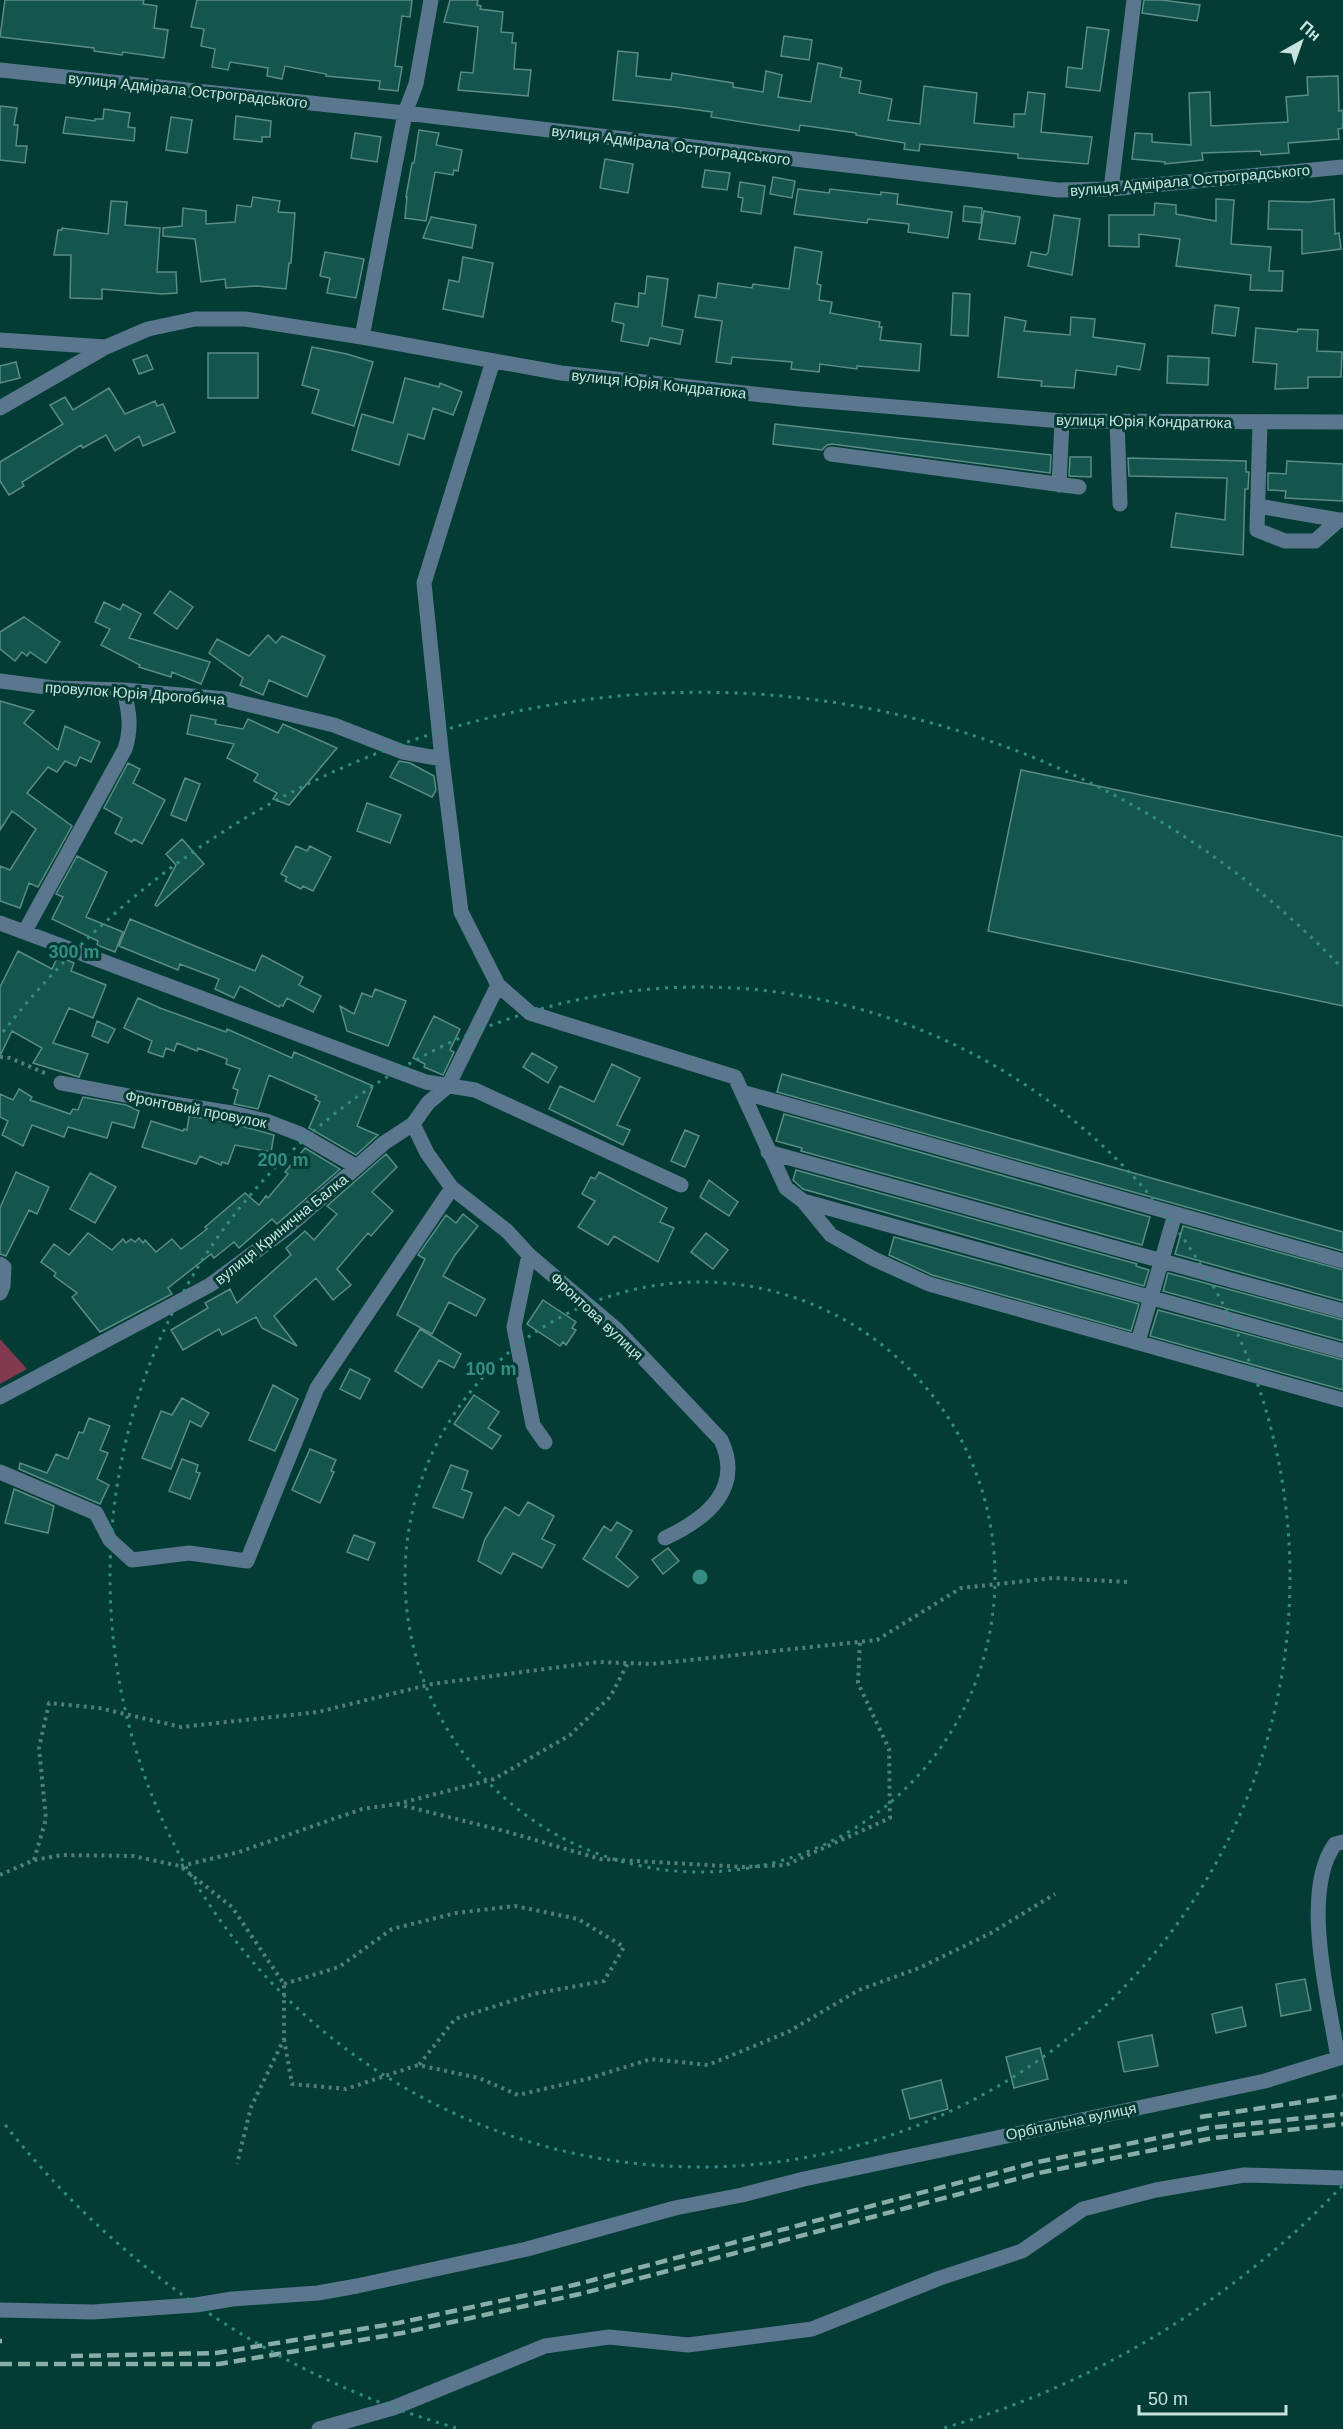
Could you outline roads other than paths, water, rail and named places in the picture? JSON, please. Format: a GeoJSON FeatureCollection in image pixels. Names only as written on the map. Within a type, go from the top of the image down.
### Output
{"type":"FeatureCollection","features":[{"type":"Feature","properties":{"kind":"street"},"geometry":{"type":"LineString","coordinates":[[362,337],[405,113],[416,84],[431,0]]}},
{"type":"Feature","properties":{"kind":"street"},"geometry":{"type":"LineString","coordinates":[[1111,189],[1134,0]]}},
{"type":"Feature","properties":{"kind":"street","name":"вулиця Адмірала Остроградського"},"geometry":{"type":"LineString","coordinates":[[0,70],[405,113],[1058,190],[1111,189],[1343,167]]}},
{"type":"Feature","properties":{"kind":"street","name":"вулиця Юрія Кондратюка"},"geometry":{"type":"LineString","coordinates":[[0,408],[106,347],[148,330],[195,319],[245,319],[362,337],[561,373],[800,399],[1062,421],[1343,422]]}},
{"type":"Feature","properties":{"kind":"street"},"geometry":{"type":"LineString","coordinates":[[0,340],[106,347]]}},
{"type":"Feature","properties":{"kind":"street"},"geometry":{"type":"LineString","coordinates":[[493,361],[424,584],[461,912],[498,985],[530,1013],[735,1077],[786,1188],[803,1201],[831,1235],[874,1259],[929,1284],[1343,1400]]}},
{"type":"Feature","properties":{"kind":"street"},"geometry":{"type":"LineString","coordinates":[[1059,485],[1062,421]]}},
{"type":"Feature","properties":{"kind":"street"},"geometry":{"type":"LineString","coordinates":[[1117,421],[1120,504]]}},
{"type":"Feature","properties":{"kind":"street"},"geometry":{"type":"LineString","coordinates":[[1260,422],[1257,530],[1285,541],[1315,541],[1341,520]]}},
{"type":"Feature","properties":{"kind":"street"},"geometry":{"type":"LineString","coordinates":[[831,454],[1079,487]]}},
{"type":"Feature","properties":{"kind":"street"},"geometry":{"type":"LineString","coordinates":[[1258,506],[1341,520]]}},
{"type":"Feature","properties":{"kind":"street","name":"провулок Юрія Дрогобича"},"geometry":{"type":"LineString","coordinates":[[0,681],[54,688],[124,690],[226,699],[334,725],[403,752],[442,759]]}},
{"type":"Feature","properties":{"kind":"street"},"geometry":{"type":"LineString","coordinates":[[25,931],[125,749],[130,734],[131,718],[124,690]]}},
{"type":"Feature","properties":{"kind":"street"},"geometry":{"type":"LineString","coordinates":[[0,922],[426,1082],[475,1090],[681,1185]]}},
{"type":"Feature","properties":{"kind":"street","name":"вулиця Кринична Балка"},"geometry":{"type":"LineString","coordinates":[[0,1397],[210,1285],[285,1229],[384,1143],[413,1124],[428,1103],[448,1086],[498,985]]}},
{"type":"Feature","properties":{"kind":"street","name":"Фронтовий провулок"},"geometry":{"type":"LineString","coordinates":[[61,1083],[266,1121],[300,1134],[357,1167]]}},
{"type":"Feature","properties":{"kind":"street"},"geometry":{"type":"LineString","coordinates":[[742,1092],[1343,1261]]}},
{"type":"Feature","properties":{"kind":"street","name":"Фронтова вулиця"},"geometry":{"type":"LineString","coordinates":[[413,1124],[427,1153],[452,1188],[507,1231],[529,1256],[616,1329],[721,1440],[729,1463],[726,1487],[720,1497],[689,1527],[665,1538]]}},
{"type":"Feature","properties":{"kind":"street"},"geometry":{"type":"LineString","coordinates":[[768,1152],[1343,1311]]}},
{"type":"Feature","properties":{"kind":"street"},"geometry":{"type":"LineString","coordinates":[[0,1472],[96,1513],[110,1540],[132,1560],[189,1553],[247,1561],[316,1388],[452,1188]]}},
{"type":"Feature","properties":{"kind":"street"},"geometry":{"type":"LineString","coordinates":[[803,1201],[1343,1351]]}},
{"type":"Feature","properties":{"kind":"street"},"geometry":{"type":"LineString","coordinates":[[1138,1342],[1175,1214]]}},
{"type":"Feature","properties":{"kind":"street"},"geometry":{"type":"LineString","coordinates":[[529,1256],[514,1327],[533,1425],[545,1442]]}},
{"type":"Feature","properties":{"kind":"street"},"geometry":{"type":"LineString","coordinates":[[0,1264],[4,1267],[3,1286],[0,1293]]}},
{"type":"Feature","properties":{"kind":"street","name":"Орбітальна вулиця"},"geometry":{"type":"LineString","coordinates":[[0,2310],[93,2312],[318,2293],[357,2286],[516,2251],[675,2208],[1265,2081],[1340,2058],[1318,1932],[1321,1877],[1326,1856],[1335,1844],[1343,1842]]}},
{"type":"Feature","properties":{"kind":"street"},"geometry":{"type":"LineString","coordinates":[[319,2429],[393,2408],[545,2346],[609,2337],[688,2345],[812,2328],[940,2278],[1022,2251],[1083,2209],[1156,2190],[1244,2175],[1343,2178]]}},
{"type":"Feature","properties":{"kind":"railway"},"geometry":{"type":"LineString","coordinates":[[1200,2117],[1343,2096]]}},
{"type":"Feature","properties":{"kind":"railway"},"geometry":{"type":"LineString","coordinates":[[71,2356],[216,2353],[398,2323],[574,2285],[1033,2163],[1207,2128],[1343,2114]]}},
{"type":"Feature","properties":{"kind":"railway"},"geometry":{"type":"LineString","coordinates":[[0,2364],[219,2364],[402,2333],[580,2294],[1039,2173],[1213,2138],[1343,2124]]}}]}
